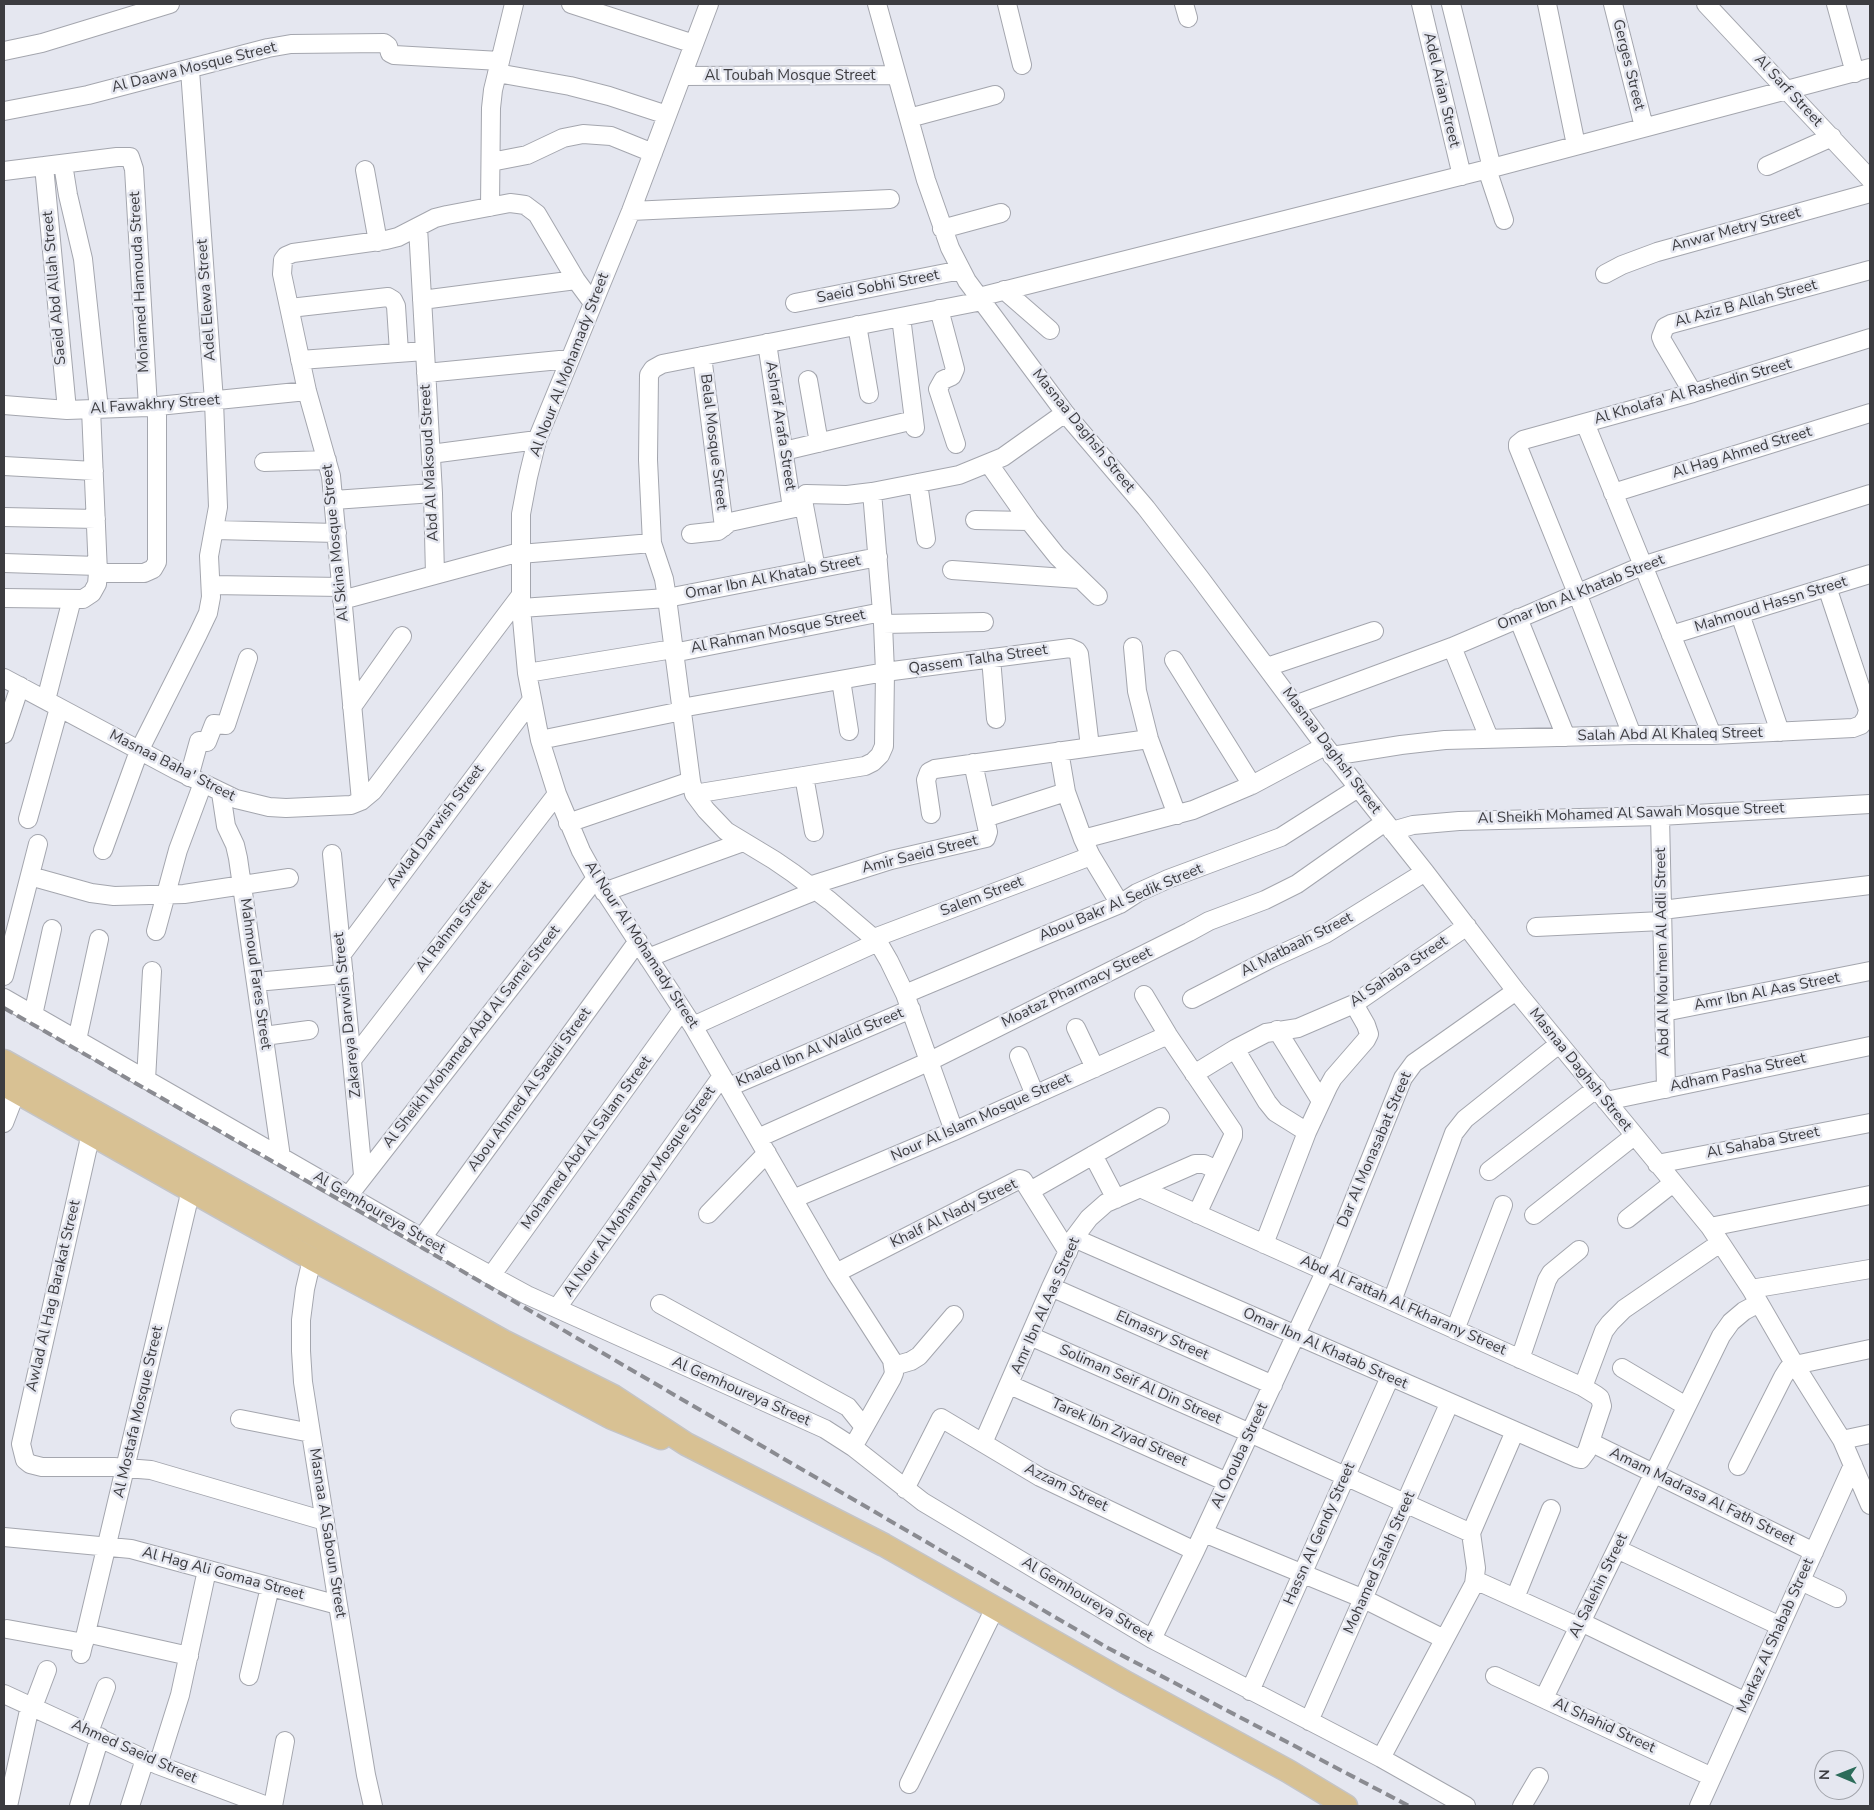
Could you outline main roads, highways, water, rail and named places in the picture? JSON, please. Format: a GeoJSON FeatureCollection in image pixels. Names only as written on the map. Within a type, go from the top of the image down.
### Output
{"type":"FeatureCollection","features":[{"type":"Feature","properties":{"kind":"main road"},"geometry":{"type":"LineString","coordinates":[[4,1061],[194,1180],[312,1259],[430,1311]]}},
{"type":"Feature","properties":{"kind":"main road"},"geometry":{"type":"LineString","coordinates":[[10,1088],[91,1133],[194,1180],[430,1311],[612,1418],[656,1436],[686,1444],[884,1545],[1134,1687],[1288,1771],[1346,1806]]}},
{"type":"Feature","properties":{"kind":"railway"},"geometry":{"type":"LineString","coordinates":[[4,1008],[361,1212],[1108,1648],[1409,1806]]}}]}
